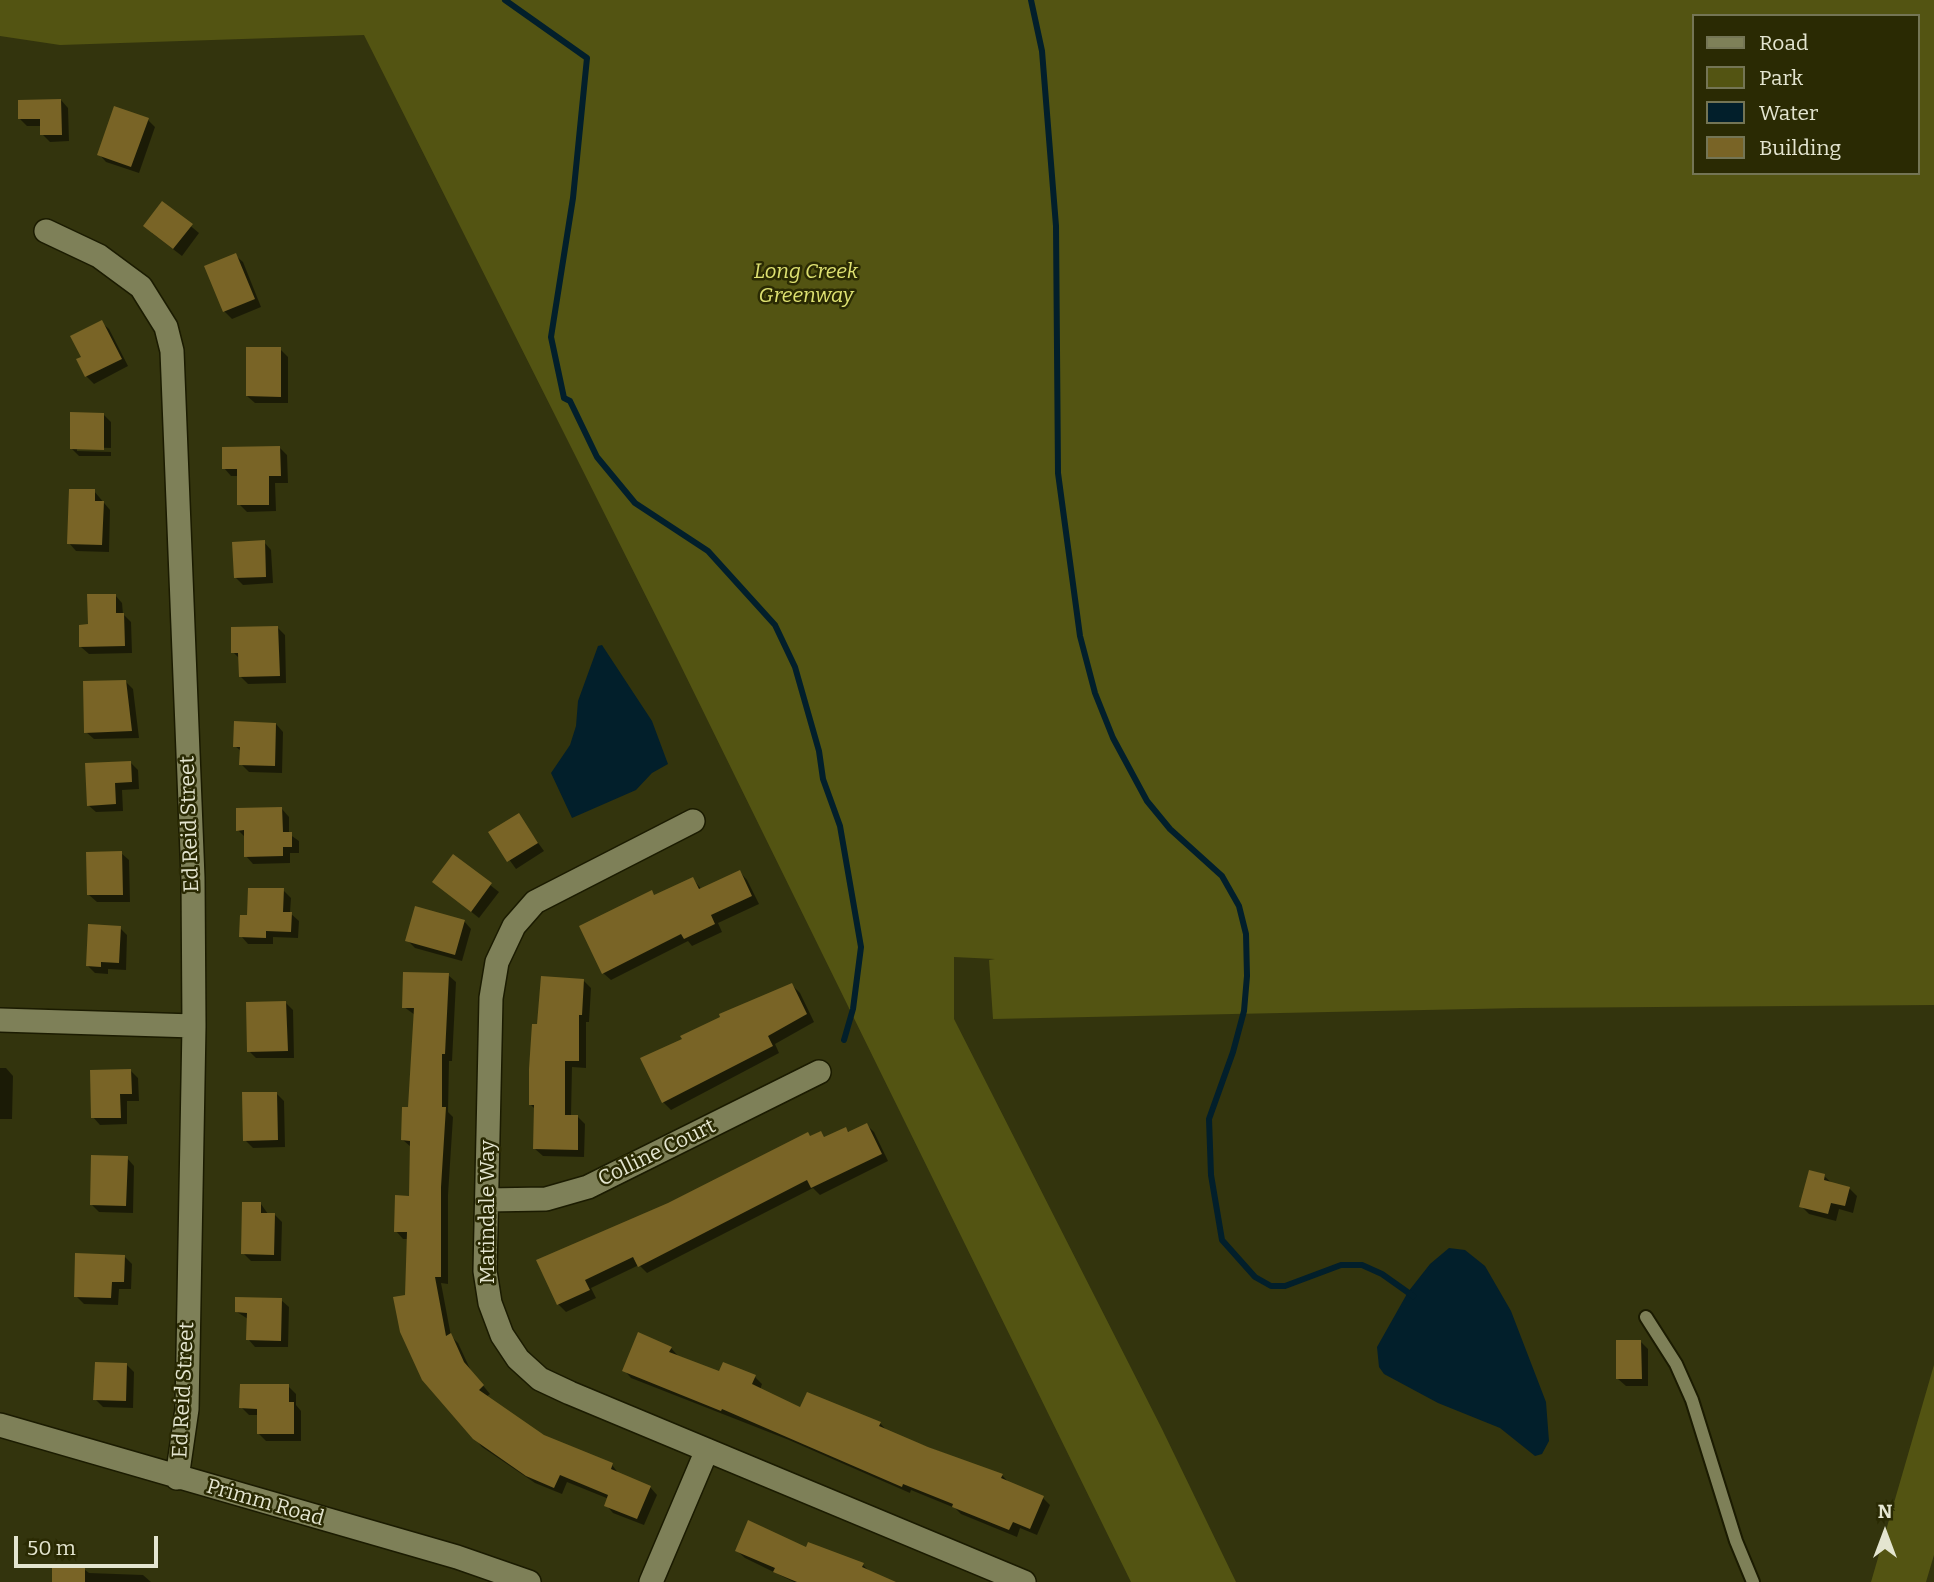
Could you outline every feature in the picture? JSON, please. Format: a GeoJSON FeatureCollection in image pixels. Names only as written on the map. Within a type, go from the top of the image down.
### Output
{"type":"FeatureCollection","features":[{"type":"Feature","properties":{"kind":"street","name":"Ed Reid Street"},"geometry":{"type":"LineString","coordinates":[[47,231],[99,256],[141,287],[166,327],[172,351],[193,878],[194,1026],[187,1409],[177,1478]]}},
{"type":"Feature","properties":{"kind":"street","name":"Matindale Way"},"geometry":{"type":"LineString","coordinates":[[693,821],[535,902],[514,926],[497,962],[491,998],[485,1271],[489,1303],[502,1335],[518,1359],[540,1379],[1024,1582]]}},
{"type":"Feature","properties":{"kind":"street"},"geometry":{"type":"LineString","coordinates":[[0,1020],[194,1026]]}},
{"type":"Feature","properties":{"kind":"street","name":"Colline Court"},"geometry":{"type":"LineString","coordinates":[[487,1200],[546,1199],[588,1187],[819,1073]]}},
{"type":"Feature","properties":{"kind":"street","name":"Primm Road"},"geometry":{"type":"LineString","coordinates":[[0,1425],[457,1557],[529,1582]]}},
{"type":"Feature","properties":{"kind":"street"},"geometry":{"type":"LineString","coordinates":[[651,1582],[707,1450]]}},
{"type":"Feature","properties":{"kind":"lane"},"geometry":{"type":"LineString","coordinates":[[1646,1317],[1676,1364],[1692,1400],[1736,1541],[1753,1582]]}},
{"type":"Feature","properties":{"kind":"green space","name":"Long Creek Greenway"},"geometry":{"type":"Polygon","coordinates":[[[0,0],[1934,0],[1934,1005],[1521,1008],[993,1019],[989,960],[995,959],[954,957],[954,1019],[1162,1429],[1236,1582],[1131,1582],[677,658],[364,35],[60,45],[0,36],[0,0]]]}},
{"type":"Feature","properties":{"kind":"green space"},"geometry":{"type":"Polygon","coordinates":[[[1934,1365],[1934,1555],[1926,1582],[1871,1582],[1934,1365]]]}},
{"type":"Feature","properties":{"kind":"water"},"geometry":{"type":"Polygon","coordinates":[[[602,645],[652,721],[668,764],[652,773],[636,790],[572,818],[551,773],[570,745],[576,726],[578,701],[598,646],[602,645]]]}},
{"type":"Feature","properties":{"kind":"water"},"geometry":{"type":"Polygon","coordinates":[[[1449,1248],[1465,1250],[1485,1266],[1511,1311],[1546,1402],[1549,1441],[1542,1454],[1535,1456],[1500,1428],[1438,1403],[1384,1374],[1379,1367],[1377,1347],[1408,1292],[1430,1264],[1449,1248]]]}},
{"type":"Feature","properties":{"kind":"building"},"geometry":{"type":"Polygon","coordinates":[[[61,99],[62,135],[40,135],[40,119],[18,119],[18,100],[61,99]]]}},
{"type":"Feature","properties":{"kind":"building"},"geometry":{"type":"Polygon","coordinates":[[[114,106],[149,118],[131,167],[97,155],[114,106]]]}},
{"type":"Feature","properties":{"kind":"building"},"geometry":{"type":"Polygon","coordinates":[[[162,201],[193,224],[173,249],[143,226],[162,201]]]}},
{"type":"Feature","properties":{"kind":"building"},"geometry":{"type":"Polygon","coordinates":[[[236,253],[255,299],[223,312],[204,266],[236,253]]]}},
{"type":"Feature","properties":{"kind":"building"},"geometry":{"type":"Polygon","coordinates":[[[102,320],[122,359],[85,377],[76,359],[81,357],[70,336],[102,320]]]}},
{"type":"Feature","properties":{"kind":"building"},"geometry":{"type":"Polygon","coordinates":[[[246,347],[281,347],[281,397],[246,396],[246,347]]]}},
{"type":"Feature","properties":{"kind":"building"},"geometry":{"type":"Polygon","coordinates":[[[70,412],[104,413],[104,450],[70,449],[70,412]]]}},
{"type":"Feature","properties":{"kind":"building"},"geometry":{"type":"Polygon","coordinates":[[[280,446],[281,476],[269,476],[269,505],[237,505],[237,469],[222,469],[222,447],[280,446]]]}},
{"type":"Feature","properties":{"kind":"building"},"geometry":{"type":"Polygon","coordinates":[[[69,489],[95,489],[95,501],[104,501],[102,545],[67,544],[69,489]]]}},
{"type":"Feature","properties":{"kind":"building"},"geometry":{"type":"Polygon","coordinates":[[[265,540],[266,577],[234,578],[232,542],[265,540]]]}},
{"type":"Feature","properties":{"kind":"building"},"geometry":{"type":"Polygon","coordinates":[[[87,594],[116,594],[116,613],[124,613],[125,646],[79,647],[79,625],[88,624],[87,594]]]}},
{"type":"Feature","properties":{"kind":"building"},"geometry":{"type":"Polygon","coordinates":[[[278,626],[280,676],[239,677],[238,653],[231,653],[231,627],[278,626]]]}},
{"type":"Feature","properties":{"kind":"building"},"geometry":{"type":"Polygon","coordinates":[[[126,680],[132,731],[84,733],[83,681],[126,680]]]}},
{"type":"Feature","properties":{"kind":"building"},"geometry":{"type":"Polygon","coordinates":[[[234,721],[276,723],[275,766],[239,765],[240,747],[233,747],[234,721]]]}},
{"type":"Feature","properties":{"kind":"building"},"geometry":{"type":"Polygon","coordinates":[[[131,761],[132,782],[115,783],[116,804],[87,806],[85,763],[131,761]]]}},
{"type":"Feature","properties":{"kind":"building"},"geometry":{"type":"Polygon","coordinates":[[[282,807],[283,832],[292,832],[292,847],[283,847],[283,856],[244,857],[244,830],[236,831],[236,808],[282,807]]]}},
{"type":"Feature","properties":{"kind":"building"},"geometry":{"type":"Polygon","coordinates":[[[519,813],[538,843],[507,862],[488,832],[519,813]]]}},
{"type":"Feature","properties":{"kind":"building"},"geometry":{"type":"Polygon","coordinates":[[[122,851],[123,895],[87,895],[86,852],[122,851]]]}},
{"type":"Feature","properties":{"kind":"building"},"geometry":{"type":"Polygon","coordinates":[[[453,854],[492,883],[471,912],[432,882],[453,854]]]}},
{"type":"Feature","properties":{"kind":"building"},"geometry":{"type":"Polygon","coordinates":[[[740,870],[752,896],[711,915],[715,924],[684,939],[681,934],[602,974],[579,926],[652,890],[654,895],[693,877],[699,889],[740,870]]]}},
{"type":"Feature","properties":{"kind":"building"},"geometry":{"type":"Polygon","coordinates":[[[248,888],[284,888],[283,912],[292,912],[291,932],[266,931],[266,938],[239,937],[240,915],[247,915],[248,888]]]}},
{"type":"Feature","properties":{"kind":"building"},"geometry":{"type":"Polygon","coordinates":[[[415,906],[465,920],[455,955],[405,941],[415,906]]]}},
{"type":"Feature","properties":{"kind":"building"},"geometry":{"type":"Polygon","coordinates":[[[88,924],[121,926],[119,963],[101,962],[101,967],[86,966],[88,924]]]}},
{"type":"Feature","properties":{"kind":"building"},"geometry":{"type":"Polygon","coordinates":[[[403,972],[449,973],[445,1054],[442,1054],[442,1107],[446,1107],[441,1187],[441,1277],[435,1277],[446,1336],[451,1333],[464,1362],[484,1385],[479,1390],[544,1435],[613,1463],[611,1469],[651,1486],[637,1519],[604,1506],[608,1495],[560,1475],[554,1488],[526,1476],[473,1439],[422,1380],[400,1332],[393,1297],[405,1295],[407,1232],[394,1232],[395,1195],[409,1196],[410,1141],[401,1140],[402,1107],[408,1107],[414,1008],[402,1008],[403,972]]]}},
{"type":"Feature","properties":{"kind":"building"},"geometry":{"type":"Polygon","coordinates":[[[541,976],[584,979],[582,1015],[579,1015],[579,1061],[565,1061],[565,1115],[578,1115],[578,1150],[533,1149],[534,1105],[529,1105],[529,1069],[532,1024],[537,1024],[541,976]]]}},
{"type":"Feature","properties":{"kind":"building"},"geometry":{"type":"Polygon","coordinates":[[[792,983],[807,1014],[768,1036],[773,1046],[662,1103],[640,1058],[682,1039],[680,1036],[720,1017],[719,1014],[792,983]]]}},
{"type":"Feature","properties":{"kind":"building"},"geometry":{"type":"Polygon","coordinates":[[[286,1001],[288,1051],[247,1052],[246,1002],[286,1001]]]}},
{"type":"Feature","properties":{"kind":"building"},"geometry":{"type":"Polygon","coordinates":[[[131,1069],[132,1094],[120,1094],[121,1118],[91,1118],[90,1070],[131,1069]]]}},
{"type":"Feature","properties":{"kind":"building"},"geometry":{"type":"Polygon","coordinates":[[[242,1092],[277,1092],[278,1140],[243,1141],[242,1092]]]}},
{"type":"Feature","properties":{"kind":"building"},"geometry":{"type":"Polygon","coordinates":[[[867,1123],[882,1154],[811,1188],[807,1180],[638,1267],[633,1257],[585,1280],[590,1290],[557,1305],[536,1260],[668,1203],[808,1132],[810,1136],[821,1131],[824,1137],[846,1127],[848,1132],[867,1123]]]}},
{"type":"Feature","properties":{"kind":"building"},"geometry":{"type":"Polygon","coordinates":[[[91,1155],[128,1156],[126,1206],[90,1205],[91,1155]]]}},
{"type":"Feature","properties":{"kind":"building"},"geometry":{"type":"Polygon","coordinates":[[[1809,1170],[1825,1174],[1824,1180],[1850,1187],[1845,1206],[1831,1203],[1828,1214],[1799,1207],[1809,1170]]]}},
{"type":"Feature","properties":{"kind":"building"},"geometry":{"type":"Polygon","coordinates":[[[242,1202],[261,1202],[261,1213],[275,1213],[274,1255],[241,1254],[242,1202]]]}},
{"type":"Feature","properties":{"kind":"building"},"geometry":{"type":"Polygon","coordinates":[[[75,1253],[125,1255],[124,1282],[112,1282],[111,1298],[74,1297],[75,1253]]]}},
{"type":"Feature","properties":{"kind":"building"},"geometry":{"type":"Polygon","coordinates":[[[235,1297],[282,1298],[281,1341],[246,1340],[247,1313],[235,1312],[235,1297]]]}},
{"type":"Feature","properties":{"kind":"building"},"geometry":{"type":"Polygon","coordinates":[[[638,1332],[672,1347],[669,1352],[719,1371],[723,1362],[756,1375],[752,1384],[800,1407],[807,1392],[881,1422],[879,1426],[928,1447],[1003,1474],[1001,1478],[1044,1496],[1030,1529],[1013,1522],[1009,1530],[952,1507],[953,1504],[903,1484],[902,1487],[722,1409],[721,1411],[622,1371],[638,1332]]]}},
{"type":"Feature","properties":{"kind":"building"},"geometry":{"type":"Polygon","coordinates":[[[1616,1340],[1641,1340],[1642,1379],[1616,1379],[1616,1340]]]}},
{"type":"Feature","properties":{"kind":"building"},"geometry":{"type":"Polygon","coordinates":[[[95,1362],[127,1363],[126,1401],[93,1400],[95,1362]]]}},
{"type":"Feature","properties":{"kind":"building"},"geometry":{"type":"Polygon","coordinates":[[[240,1384],[289,1384],[289,1402],[294,1402],[294,1434],[257,1434],[257,1409],[239,1408],[240,1384]]]}},
{"type":"Feature","properties":{"kind":"building"},"geometry":{"type":"Polygon","coordinates":[[[748,1520],[806,1547],[808,1542],[864,1563],[862,1567],[896,1582],[797,1582],[773,1572],[775,1568],[735,1551],[748,1520]]]}},
{"type":"Feature","properties":{"kind":"building"},"geometry":{"type":"Polygon","coordinates":[[[52,1565],[85,1567],[85,1582],[52,1582],[52,1565]]]}},
{"type":"Feature","properties":{"kind":"waterway"},"geometry":{"type":"LineString","coordinates":[[505,0],[587,58],[573,198],[551,337],[564,398],[570,401],[597,457],[635,503],[708,551],[775,625],[795,667],[819,751],[823,779],[840,826],[861,947],[853,1009],[844,1040]]}},
{"type":"Feature","properties":{"kind":"waterway"},"geometry":{"type":"LineString","coordinates":[[1031,0],[1042,51],[1056,226],[1058,473],[1080,636],[1095,693],[1113,738],[1147,801],[1170,829],[1222,876],[1239,906],[1246,934],[1244,1011],[1233,1052],[1209,1119],[1211,1175],[1222,1240],[1255,1277],[1271,1286],[1285,1286],[1341,1265],[1362,1265],[1382,1274],[1413,1296]]}}]}
